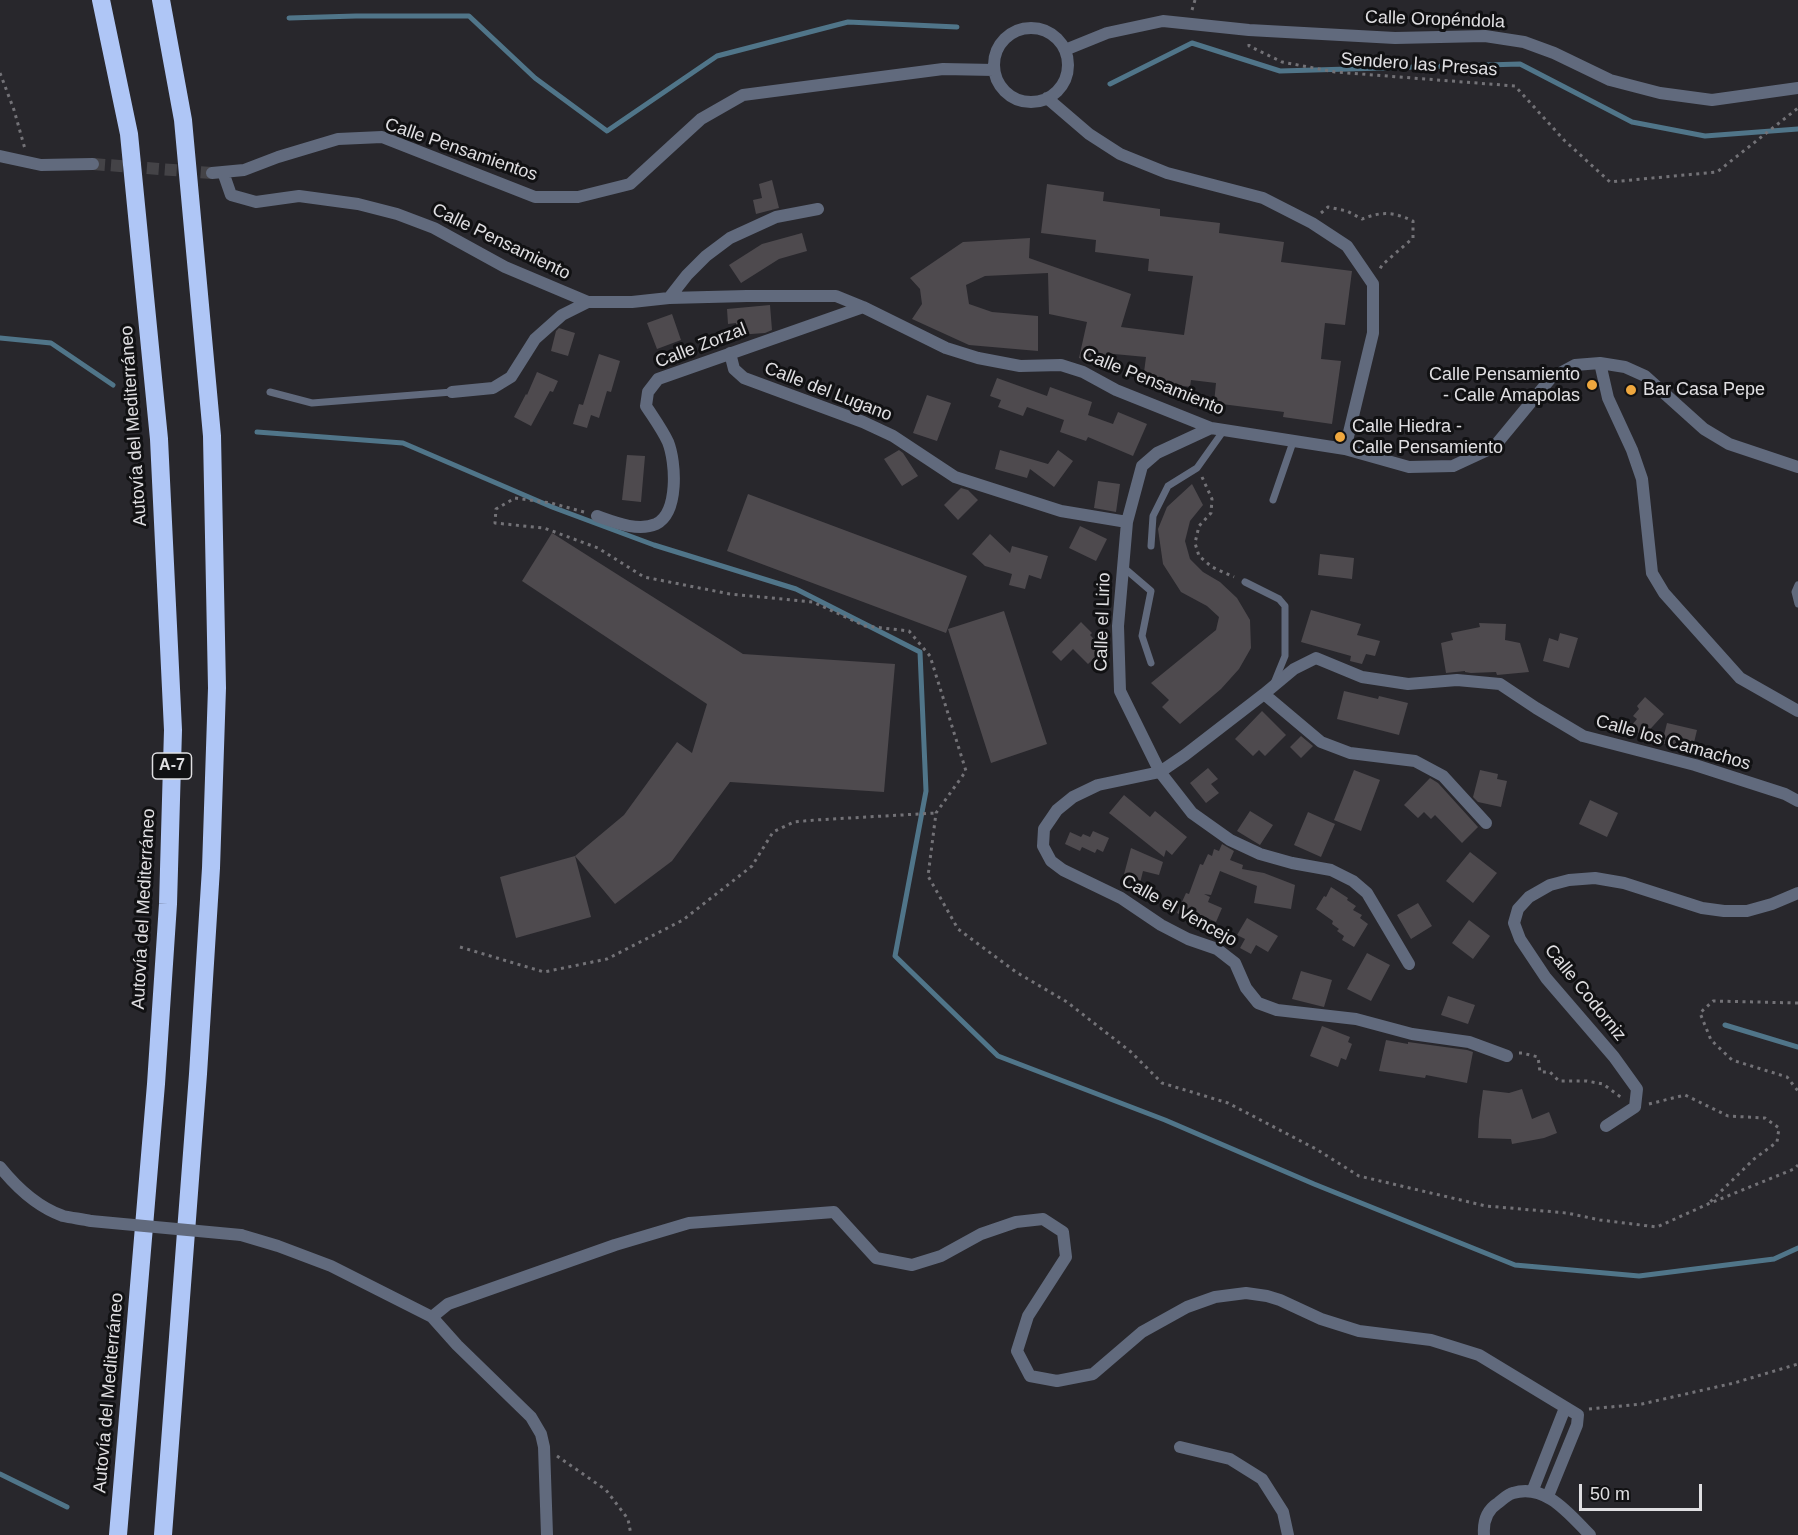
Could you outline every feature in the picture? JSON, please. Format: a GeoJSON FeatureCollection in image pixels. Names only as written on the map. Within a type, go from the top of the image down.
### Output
{"type":"FeatureCollection","features":[{"type":"Feature","properties":{"kind":"highway","name":"Autovía del Mediterráneo"},"geometry":{"type":"LineString","coordinates":[[101,0],[129,134],[159,440],[173,730],[168,904],[156,1084],[118,1535]]}},
{"type":"Feature","properties":{"kind":"highway","name":"A-7"},"geometry":{"type":"LineString","coordinates":[[160,0],[183,120],[212,436],[217,688],[212,868],[163,1535]]}},
{"type":"Feature","properties":{"kind":"street","name":"Calle Oropéndola"},"geometry":{"type":"LineString","coordinates":[[1065,50],[1107,33],[1163,21],[1249,30],[1395,38],[1485,36],[1524,42],[1554,53],[1610,80],[1660,93],[1712,100],[1798,88]]}},
{"type":"Feature","properties":{"kind":"street"},"geometry":{"type":"LineString","coordinates":[[1032,27],[1045,30],[1058,39],[1065,50],[1068,62],[1066,75],[1058,91],[1047,98],[1029,102],[1018,100],[1007,94],[998,82],[994,70],[994,56],[1007,36],[1019,29],[1032,27]]}},
{"type":"Feature","properties":{"kind":"street","name":"Calle Pensamientos"},"geometry":{"type":"LineString","coordinates":[[217,173],[244,170],[338,139],[382,137],[535,197],[578,197],[630,184],[701,119],[743,95],[943,69],[994,70]]}},
{"type":"Feature","properties":{"kind":"street"},"geometry":{"type":"LineString","coordinates":[[1047,98],[1089,134],[1120,154],[1167,173],[1263,198],[1312,223],[1347,246],[1373,284],[1373,336],[1345,449]]}},
{"type":"Feature","properties":{"kind":"street"},"geometry":{"type":"LineString","coordinates":[[0,156],[41,165],[93,164]]}},
{"type":"Feature","properties":{"kind":"street","name":"Calle Pensamiento"},"geometry":{"type":"LineString","coordinates":[[217,173],[231,195],[256,202],[299,196],[358,204],[397,214],[434,228],[505,267],[588,302],[747,296],[837,296],[946,348],[978,358],[1020,366],[1061,365],[1083,372],[1116,390],[1218,429],[1345,449],[1409,466],[1453,466],[1494,447],[1551,378],[1575,365],[1600,363],[1625,367],[1645,376],[1704,429],[1729,444],[1798,466]]}},
{"type":"Feature","properties":{"kind":"street"},"geometry":{"type":"LineString","coordinates":[[669,298],[706,256],[730,238],[776,217],[818,209]]}},
{"type":"Feature","properties":{"kind":"street"},"geometry":{"type":"LineString","coordinates":[[452,392],[493,388],[511,377],[535,339],[562,315],[588,302]]}},
{"type":"Feature","properties":{"kind":"street","name":"Calle Zorzal"},"geometry":{"type":"LineString","coordinates":[[597,516],[640,528],[657,524],[668,511],[673,492],[674,467],[668,442],[646,406],[648,392],[658,379],[863,307]]}},
{"type":"Feature","properties":{"kind":"street","name":"Calle del Lugano"},"geometry":{"type":"LineString","coordinates":[[730,353],[734,369],[744,378],[863,422],[893,436],[955,477],[1061,511],[1127,522]]}},
{"type":"Feature","properties":{"kind":"street"},"geometry":{"type":"LineString","coordinates":[[1600,363],[1608,398],[1632,450],[1642,479],[1652,573],[1664,593],[1740,678],[1798,711]]}},
{"type":"Feature","properties":{"kind":"street","name":"Calle el Lirio"},"geometry":{"type":"LineString","coordinates":[[1218,429],[1157,453],[1142,466],[1127,522],[1118,626],[1120,691],[1160,772],[1192,813],[1230,840],[1260,854],[1331,870],[1353,881],[1366,893],[1409,964]]}},
{"type":"Feature","properties":{"kind":"street","name":"Calle los Camachos"},"geometry":{"type":"LineString","coordinates":[[1160,772],[1294,669],[1316,658],[1362,677],[1385,681],[1408,684],[1456,680],[1500,684],[1583,736],[1695,765],[1785,794],[1798,801]]}},
{"type":"Feature","properties":{"kind":"street"},"geometry":{"type":"LineString","coordinates":[[1268,690],[1321,742],[1350,753],[1415,761],[1443,776],[1486,823]]}},
{"type":"Feature","properties":{"kind":"street","name":"Calle el Vencejo"},"geometry":{"type":"LineString","coordinates":[[1160,772],[1098,785],[1073,797],[1057,810],[1044,829],[1043,846],[1052,861],[1063,870],[1120,898],[1161,925],[1188,939],[1217,949],[1235,963],[1246,988],[1258,1003],[1277,1010],[1356,1019],[1412,1034],[1469,1042],[1507,1056]]}},
{"type":"Feature","properties":{"kind":"street","name":"Calle Codorniz"},"geometry":{"type":"LineString","coordinates":[[1635,1107],[1637,1089],[1614,1057],[1546,978],[1520,939],[1514,923],[1518,909],[1529,897],[1550,885],[1569,879],[1595,878],[1624,883],[1702,908],[1724,911],[1747,910],[1772,904],[1798,893]]}},
{"type":"Feature","properties":{"kind":"street"},"geometry":{"type":"LineString","coordinates":[[1606,1126],[1635,1107]]}},
{"type":"Feature","properties":{"kind":"street"},"geometry":{"type":"LineString","coordinates":[[0,1167],[13,1184],[40,1205],[64,1216],[91,1221],[241,1235],[331,1266],[432,1317],[457,1345],[531,1417],[541,1434],[544,1447],[547,1535]]}},
{"type":"Feature","properties":{"kind":"street"},"geometry":{"type":"LineString","coordinates":[[432,1317],[448,1304],[615,1245],[689,1223],[834,1212],[876,1258],[912,1265],[941,1256],[981,1234],[1016,1222],[1043,1220],[1063,1232],[1066,1257],[1028,1316],[1017,1351],[1030,1376],[1058,1381],[1093,1374],[1142,1332],[1187,1306],[1215,1297],[1246,1293],[1267,1296],[1321,1319],[1359,1331],[1431,1340],[1479,1355],[1578,1415],[1577,1425],[1548,1496]]}},
{"type":"Feature","properties":{"kind":"street"},"geometry":{"type":"LineString","coordinates":[[1532,1491],[1565,1408]]}},
{"type":"Feature","properties":{"kind":"street"},"geometry":{"type":"LineString","coordinates":[[1180,1448],[1230,1459],[1262,1479],[1283,1512],[1288,1535]]}},
{"type":"Feature","properties":{"kind":"street"},"geometry":{"type":"LineString","coordinates":[[1484,1535],[1484,1526],[1491,1508],[1512,1493],[1532,1491],[1548,1496],[1590,1535]]}},
{"type":"Feature","properties":{"kind":"lane"},"geometry":{"type":"LineString","coordinates":[[270,392],[312,403],[452,392]]}},
{"type":"Feature","properties":{"kind":"lane"},"geometry":{"type":"LineString","coordinates":[[1151,546],[1153,516],[1168,486],[1197,468],[1218,429]]}},
{"type":"Feature","properties":{"kind":"lane"},"geometry":{"type":"LineString","coordinates":[[1273,500],[1293,442]]}},
{"type":"Feature","properties":{"kind":"lane"},"geometry":{"type":"LineString","coordinates":[[1123,567],[1151,591],[1142,636],[1151,663]]}},
{"type":"Feature","properties":{"kind":"lane"},"geometry":{"type":"LineString","coordinates":[[1245,582],[1268,592],[1285,606],[1285,656],[1268,690]]}},
{"type":"Feature","properties":{"kind":"lane"},"geometry":{"type":"LineString","coordinates":[[1798,585],[1795,592],[1798,604]]}},
{"type":"Feature","properties":{"kind":"path","name":"Sendero las Presas"},"geometry":{"type":"LineString","coordinates":[[1249,30],[1249,46],[1282,62],[1335,72],[1515,86],[1564,140],[1610,182],[1717,171],[1798,108]]}},
{"type":"Feature","properties":{"kind":"path"},"geometry":{"type":"LineString","coordinates":[[0,73],[14,110],[28,162]]}},
{"type":"Feature","properties":{"kind":"path"},"geometry":{"type":"LineString","coordinates":[[1312,223],[1328,207],[1362,219],[1375,214],[1397,213],[1413,221],[1413,238],[1382,265],[1373,284]]}},
{"type":"Feature","properties":{"kind":"path"},"geometry":{"type":"LineString","coordinates":[[1197,468],[1212,499],[1211,513],[1199,526],[1195,543],[1199,556],[1212,567],[1245,582]]}},
{"type":"Feature","properties":{"kind":"path"},"geometry":{"type":"LineString","coordinates":[[597,516],[551,503],[515,498],[496,509],[495,524],[544,528],[598,548],[644,577],[730,594],[813,602],[865,626],[909,631],[930,656],[966,771],[936,813],[928,876],[958,929],[1016,972],[1066,1002],[1131,1052],[1162,1083],[1228,1103],[1316,1149],[1359,1176],[1486,1206],[1567,1213],[1600,1220],[1658,1227],[1794,1169],[1798,1165]]}},
{"type":"Feature","properties":{"kind":"path"},"geometry":{"type":"LineString","coordinates":[[460,947],[544,972],[607,959],[683,920],[752,866],[773,832],[794,822],[936,813]]}},
{"type":"Feature","properties":{"kind":"path"},"geometry":{"type":"LineString","coordinates":[[1798,1003],[1713,1001],[1700,1013],[1711,1040],[1732,1060],[1787,1077],[1798,1091]]}},
{"type":"Feature","properties":{"kind":"path"},"geometry":{"type":"LineString","coordinates":[[1507,1056],[1522,1053],[1538,1057],[1540,1072],[1550,1072],[1558,1081],[1587,1081],[1603,1084],[1635,1107],[1685,1095],[1728,1116],[1765,1118],[1779,1128],[1777,1143],[1754,1159],[1708,1204]]}},
{"type":"Feature","properties":{"kind":"path"},"geometry":{"type":"LineString","coordinates":[[1578,1415],[1589,1409],[1642,1404],[1734,1383],[1798,1364]]}},
{"type":"Feature","properties":{"kind":"path"},"geometry":{"type":"LineString","coordinates":[[544,1447],[606,1490],[628,1519],[631,1535]]}},
{"type":"Feature","properties":{"kind":"building"},"geometry":{"type":"Polygon","coordinates":[[[772,180],[779,208],[756,214],[753,200],[762,198],[759,184],[772,180]]]}},
{"type":"Feature","properties":{"kind":"building"},"geometry":{"type":"Polygon","coordinates":[[[1047,184],[1104,192],[1103,201],[1160,209],[1160,216],[1220,223],[1219,233],[1284,242],[1281,262],[1352,271],[1345,325],[1325,323],[1321,359],[1341,361],[1332,424],[1283,417],[1284,412],[1214,403],[1216,383],[1191,380],[1190,387],[1143,380],[1146,357],[1114,354],[1110,366],[1079,358],[1087,322],[1049,314],[1048,273],[985,276],[966,285],[969,304],[992,312],[1038,316],[1038,351],[969,345],[912,319],[922,304],[920,289],[910,278],[963,242],[1030,238],[1029,258],[1131,294],[1121,327],[1184,335],[1193,276],[1148,271],[1149,259],[1095,252],[1096,240],[1041,233],[1047,184]]]}},
{"type":"Feature","properties":{"kind":"building"},"geometry":{"type":"Polygon","coordinates":[[[802,233],[807,251],[779,259],[741,283],[729,265],[762,244],[802,233]]]}},
{"type":"Feature","properties":{"kind":"building"},"geometry":{"type":"Polygon","coordinates":[[[770,305],[772,330],[765,333],[737,335],[736,323],[728,324],[727,309],[770,305]]]}},
{"type":"Feature","properties":{"kind":"building"},"geometry":{"type":"Polygon","coordinates":[[[672,314],[681,340],[657,349],[647,323],[672,314]]]}},
{"type":"Feature","properties":{"kind":"building"},"geometry":{"type":"Polygon","coordinates":[[[559,328],[575,333],[568,356],[551,351],[556,331],[559,328]]]}},
{"type":"Feature","properties":{"kind":"building"},"geometry":{"type":"Polygon","coordinates":[[[599,354],[620,361],[611,392],[607,391],[599,418],[591,415],[587,428],[573,424],[579,404],[583,405],[599,354]]]}},
{"type":"Feature","properties":{"kind":"building"},"geometry":{"type":"Polygon","coordinates":[[[537,372],[558,381],[531,426],[514,417],[537,372]]]}},
{"type":"Feature","properties":{"kind":"building"},"geometry":{"type":"Polygon","coordinates":[[[997,378],[1047,396],[1050,387],[1092,402],[1088,415],[1113,424],[1118,412],[1147,424],[1133,456],[1088,437],[1086,441],[1060,432],[1064,420],[1027,407],[1023,416],[998,407],[1001,400],[990,396],[997,378]]]}},
{"type":"Feature","properties":{"kind":"building"},"geometry":{"type":"Polygon","coordinates":[[[927,395],[951,403],[937,441],[913,433],[927,395]]]}},
{"type":"Feature","properties":{"kind":"building"},"geometry":{"type":"Polygon","coordinates":[[[899,450],[918,476],[902,486],[884,459],[899,450]]]}},
{"type":"Feature","properties":{"kind":"building"},"geometry":{"type":"Polygon","coordinates":[[[1000,450],[1048,464],[1058,450],[1073,461],[1054,487],[1030,469],[1027,478],[995,469],[1000,450]]]}},
{"type":"Feature","properties":{"kind":"building"},"geometry":{"type":"Polygon","coordinates":[[[627,455],[645,456],[641,502],[622,500],[627,455]]]}},
{"type":"Feature","properties":{"kind":"building"},"geometry":{"type":"Polygon","coordinates":[[[1098,481],[1120,484],[1116,512],[1094,508],[1098,481]]]}},
{"type":"Feature","properties":{"kind":"building"},"geometry":{"type":"Polygon","coordinates":[[[1192,484],[1203,505],[1190,521],[1185,541],[1190,559],[1237,598],[1250,620],[1251,648],[1239,669],[1221,689],[1180,724],[1162,707],[1169,700],[1151,683],[1216,630],[1219,617],[1207,606],[1181,592],[1163,564],[1158,529],[1167,507],[1192,484]]]}},
{"type":"Feature","properties":{"kind":"building"},"geometry":{"type":"Polygon","coordinates":[[[961,488],[968,490],[978,500],[958,520],[944,505],[961,488]]]}},
{"type":"Feature","properties":{"kind":"building"},"geometry":{"type":"Polygon","coordinates":[[[748,494],[967,576],[946,633],[727,551],[748,494]]]}},
{"type":"Feature","properties":{"kind":"building"},"geometry":{"type":"Polygon","coordinates":[[[1080,526],[1107,539],[1096,561],[1069,548],[1080,526]]]}},
{"type":"Feature","properties":{"kind":"building"},"geometry":{"type":"Polygon","coordinates":[[[552,533],[743,654],[895,664],[884,792],[730,782],[672,861],[615,904],[575,856],[624,815],[677,742],[692,753],[707,704],[522,581],[552,533]]]}},
{"type":"Feature","properties":{"kind":"building"},"geometry":{"type":"Polygon","coordinates":[[[990,534],[1010,553],[1012,546],[1048,556],[1041,579],[1029,575],[1025,589],[1009,585],[1012,574],[985,566],[972,554],[990,534]]]}},
{"type":"Feature","properties":{"kind":"building"},"geometry":{"type":"Polygon","coordinates":[[[1320,554],[1354,558],[1352,579],[1318,575],[1320,554]]]}},
{"type":"Feature","properties":{"kind":"building"},"geometry":{"type":"Polygon","coordinates":[[[1311,610],[1361,624],[1357,635],[1380,641],[1375,656],[1366,654],[1362,664],[1350,661],[1351,656],[1301,642],[1311,610]]]}},
{"type":"Feature","properties":{"kind":"building"},"geometry":{"type":"Polygon","coordinates":[[[1004,611],[1047,744],[991,763],[948,629],[1004,611]]]}},
{"type":"Feature","properties":{"kind":"building"},"geometry":{"type":"Polygon","coordinates":[[[1081,622],[1104,649],[1088,664],[1073,649],[1061,661],[1052,652],[1081,622]]]}},
{"type":"Feature","properties":{"kind":"building"},"geometry":{"type":"Polygon","coordinates":[[[1479,623],[1506,624],[1505,640],[1520,643],[1529,672],[1497,675],[1496,672],[1446,673],[1441,643],[1453,640],[1451,633],[1480,627],[1479,623]]]}},
{"type":"Feature","properties":{"kind":"building"},"geometry":{"type":"Polygon","coordinates":[[[1560,633],[1578,638],[1569,668],[1543,661],[1549,638],[1558,641],[1560,633]]]}},
{"type":"Feature","properties":{"kind":"building"},"geometry":{"type":"Polygon","coordinates":[[[1344,691],[1408,703],[1399,735],[1337,719],[1344,691]]]}},
{"type":"Feature","properties":{"kind":"building"},"geometry":{"type":"Polygon","coordinates":[[[1645,697],[1664,714],[1643,737],[1631,726],[1637,719],[1633,716],[1639,709],[1637,706],[1645,697]]]}},
{"type":"Feature","properties":{"kind":"building"},"geometry":{"type":"Polygon","coordinates":[[[1262,711],[1286,735],[1265,756],[1259,750],[1253,756],[1235,739],[1262,711]]]}},
{"type":"Feature","properties":{"kind":"building"},"geometry":{"type":"Polygon","coordinates":[[[1667,723],[1697,730],[1692,751],[1662,743],[1667,723]]]}},
{"type":"Feature","properties":{"kind":"building"},"geometry":{"type":"Polygon","coordinates":[[[1301,736],[1313,746],[1301,758],[1290,747],[1301,736]]]}},
{"type":"Feature","properties":{"kind":"building"},"geometry":{"type":"Polygon","coordinates":[[[1208,768],[1218,779],[1211,784],[1219,793],[1206,803],[1190,783],[1208,768]]]}},
{"type":"Feature","properties":{"kind":"building"},"geometry":{"type":"Polygon","coordinates":[[[1354,770],[1380,780],[1361,831],[1334,820],[1354,770]]]}},
{"type":"Feature","properties":{"kind":"building"},"geometry":{"type":"Polygon","coordinates":[[[1480,770],[1498,774],[1497,779],[1507,781],[1501,807],[1478,802],[1473,797],[1480,770]]]}},
{"type":"Feature","properties":{"kind":"building"},"geometry":{"type":"Polygon","coordinates":[[[1430,778],[1438,783],[1478,827],[1462,843],[1435,815],[1431,819],[1424,812],[1418,818],[1404,805],[1430,778]]]}},
{"type":"Feature","properties":{"kind":"building"},"geometry":{"type":"Polygon","coordinates":[[[1124,795],[1150,817],[1155,811],[1187,837],[1172,855],[1166,850],[1164,857],[1109,813],[1124,795]]]}},
{"type":"Feature","properties":{"kind":"building"},"geometry":{"type":"Polygon","coordinates":[[[1590,800],[1618,813],[1607,837],[1579,824],[1590,800]]]}},
{"type":"Feature","properties":{"kind":"building"},"geometry":{"type":"Polygon","coordinates":[[[1250,811],[1273,825],[1260,845],[1237,831],[1250,811]]]}},
{"type":"Feature","properties":{"kind":"building"},"geometry":{"type":"Polygon","coordinates":[[[1308,812],[1335,824],[1321,857],[1294,845],[1308,812]]]}},
{"type":"Feature","properties":{"kind":"building"},"geometry":{"type":"Polygon","coordinates":[[[1093,831],[1109,838],[1103,852],[1097,849],[1095,853],[1082,847],[1080,851],[1065,844],[1070,832],[1081,837],[1083,834],[1090,837],[1093,831]]]}},
{"type":"Feature","properties":{"kind":"building"},"geometry":{"type":"Polygon","coordinates":[[[1222,844],[1234,851],[1230,860],[1243,865],[1242,869],[1264,873],[1295,885],[1291,909],[1254,903],[1257,886],[1220,871],[1211,895],[1204,894],[1210,897],[1208,902],[1222,908],[1216,922],[1200,915],[1197,922],[1177,913],[1186,893],[1189,894],[1200,864],[1203,865],[1208,854],[1212,856],[1214,849],[1219,851],[1222,844]]]}},
{"type":"Feature","properties":{"kind":"building"},"geometry":{"type":"Polygon","coordinates":[[[1131,848],[1163,862],[1159,875],[1143,871],[1140,883],[1123,878],[1131,848]]]}},
{"type":"Feature","properties":{"kind":"building"},"geometry":{"type":"Polygon","coordinates":[[[1470,852],[1497,873],[1473,903],[1446,881],[1470,852]]]}},
{"type":"Feature","properties":{"kind":"building"},"geometry":{"type":"Polygon","coordinates":[[[575,856],[591,917],[516,938],[500,877],[575,856]]]}},
{"type":"Feature","properties":{"kind":"building"},"geometry":{"type":"Polygon","coordinates":[[[1331,887],[1356,906],[1353,910],[1362,915],[1360,918],[1368,924],[1354,947],[1342,940],[1344,936],[1337,931],[1339,929],[1332,924],[1333,921],[1316,909],[1331,887]]]}},
{"type":"Feature","properties":{"kind":"building"},"geometry":{"type":"Polygon","coordinates":[[[1418,903],[1432,926],[1411,939],[1397,915],[1418,903]]]}},
{"type":"Feature","properties":{"kind":"building"},"geometry":{"type":"Polygon","coordinates":[[[1247,918],[1278,936],[1268,952],[1256,945],[1251,954],[1240,948],[1245,939],[1237,935],[1247,918]]]}},
{"type":"Feature","properties":{"kind":"building"},"geometry":{"type":"Polygon","coordinates":[[[1469,920],[1490,936],[1473,959],[1452,943],[1469,920]]]}},
{"type":"Feature","properties":{"kind":"building"},"geometry":{"type":"Polygon","coordinates":[[[1367,953],[1390,965],[1371,1001],[1347,989],[1367,953]]]}},
{"type":"Feature","properties":{"kind":"building"},"geometry":{"type":"Polygon","coordinates":[[[1301,971],[1332,980],[1324,1007],[1292,999],[1301,971]]]}},
{"type":"Feature","properties":{"kind":"building"},"geometry":{"type":"Polygon","coordinates":[[[1448,996],[1475,1005],[1468,1024],[1441,1015],[1448,996]]]}},
{"type":"Feature","properties":{"kind":"building"},"geometry":{"type":"Polygon","coordinates":[[[1322,1026],[1350,1037],[1348,1042],[1352,1044],[1346,1060],[1341,1058],[1338,1067],[1310,1056],[1322,1026]]]}},
{"type":"Feature","properties":{"kind":"building"},"geometry":{"type":"Polygon","coordinates":[[[1386,1040],[1473,1052],[1467,1083],[1426,1075],[1425,1078],[1379,1071],[1386,1040]]]}},
{"type":"Feature","properties":{"kind":"building"},"geometry":{"type":"Polygon","coordinates":[[[1522,1089],[1532,1119],[1549,1112],[1557,1133],[1512,1144],[1511,1139],[1478,1138],[1483,1090],[1509,1093],[1522,1089]]]}},
{"type":"Feature","properties":{"kind":"waterway"},"geometry":{"type":"LineString","coordinates":[[289,18],[469,16],[535,78],[607,131],[717,56],[848,22],[957,27]]}},
{"type":"Feature","properties":{"kind":"waterway"},"geometry":{"type":"LineString","coordinates":[[1110,84],[1192,43],[1280,71],[1520,64],[1632,122],[1705,136],[1798,129]]}},
{"type":"Feature","properties":{"kind":"waterway"},"geometry":{"type":"LineString","coordinates":[[0,338],[51,343],[113,385]]}},
{"type":"Feature","properties":{"kind":"waterway"},"geometry":{"type":"LineString","coordinates":[[257,432],[403,443],[552,507],[654,545],[796,589],[920,652],[926,791],[895,956],[998,1056],[1165,1120],[1314,1184],[1515,1265],[1639,1276],[1774,1259],[1798,1248]]}},
{"type":"Feature","properties":{"kind":"waterway"},"geometry":{"type":"LineString","coordinates":[[1725,1025],[1798,1047]]}},
{"type":"Feature","properties":{"kind":"waterway"},"geometry":{"type":"LineString","coordinates":[[0,1474],[67,1507]]}},
{"type":"Feature","properties":{"kind":"tunnel"},"geometry":{"type":"LineString","coordinates":[[93,164],[212,173]]}},
{"type":"Feature","properties":{"kind":"place","name":"Calle Pensamiento - Calle Amapolas"},"geometry":{"type":"Point","coordinates":[1592,385]}},
{"type":"Feature","properties":{"kind":"place","name":"Bar Casa Pepe"},"geometry":{"type":"Point","coordinates":[1631,390]}},
{"type":"Feature","properties":{"kind":"place","name":"Calle Hiedra - Calle Pensamiento"},"geometry":{"type":"Point","coordinates":[1340,437]}}]}
